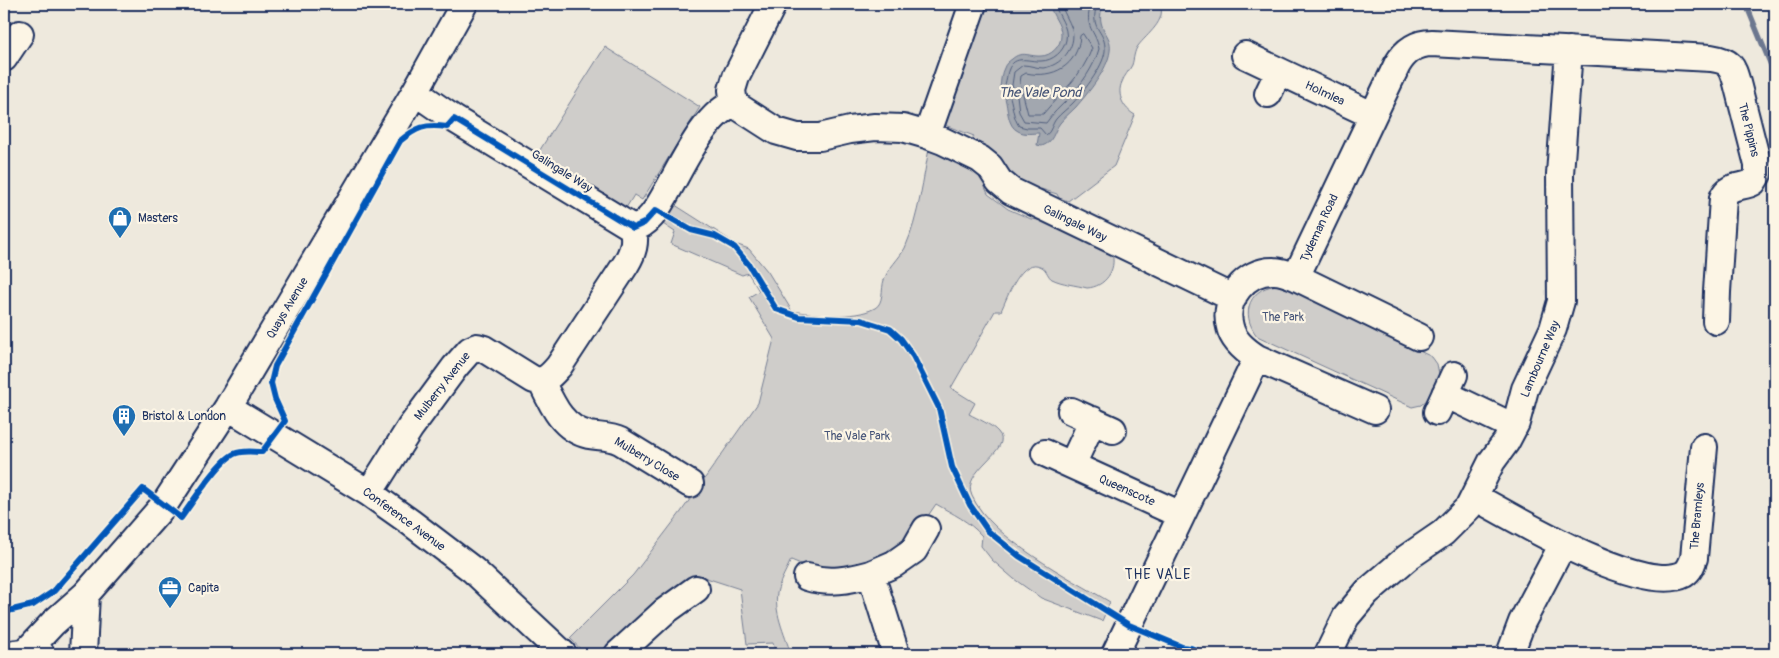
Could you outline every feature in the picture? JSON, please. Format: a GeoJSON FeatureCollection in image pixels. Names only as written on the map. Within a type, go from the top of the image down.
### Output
{"type":"FeatureCollection","features":[{"type":"Feature","properties":{"kind":"street","name":"Quays Avenue"},"geometry":{"type":"LineString","coordinates":[[27,654],[53,623],[86,594],[164,504],[228,407],[415,92],[464,4]]}},
{"type":"Feature","properties":{"kind":"street"},"geometry":{"type":"LineString","coordinates":[[541,381],[550,376],[559,366],[626,264],[634,250],[635,238],[633,228],[642,224],[656,210],[706,125],[724,108],[734,104],[732,90],[736,77],[773,4]]}},
{"type":"Feature","properties":{"kind":"street"},"geometry":{"type":"LineString","coordinates":[[927,135],[973,4]]}},
{"type":"Feature","properties":{"kind":"street"},"geometry":{"type":"LineString","coordinates":[[4,58],[20,34]]}},
{"type":"Feature","properties":{"kind":"street","name":"Tydeman Road"},"geometry":{"type":"LineString","coordinates":[[1233,298],[1240,285],[1255,274],[1273,271],[1284,272],[1296,277],[1372,114],[1400,59],[1408,51],[1420,44],[1432,43],[1676,56]]}},
{"type":"Feature","properties":{"kind":"street","name":"Lambourne Way"},"geometry":{"type":"LineString","coordinates":[[1328,654],[1346,617],[1367,592],[1451,526],[1464,513],[1475,497],[1492,460],[1514,427],[1525,389],[1553,329],[1561,301],[1560,174],[1569,50]]}},
{"type":"Feature","properties":{"kind":"street","name":"Holmlea"},"geometry":{"type":"LineString","coordinates":[[1245,56],[1273,82],[1372,114]]}},
{"type":"Feature","properties":{"kind":"street","name":"The Pippins"},"geometry":{"type":"LineString","coordinates":[[1676,56],[1719,59],[1731,66],[1737,82],[1758,166],[1758,174],[1755,180],[1749,184],[1729,189],[1723,198],[1716,321]]}},
{"type":"Feature","properties":{"kind":"street","name":"Galingale Way"},"geometry":{"type":"LineString","coordinates":[[415,92],[454,119],[633,228]]}},
{"type":"Feature","properties":{"kind":"street","name":"Galingale Way"},"geometry":{"type":"LineString","coordinates":[[734,104],[776,131],[797,138],[820,137],[850,130],[875,127],[903,128],[956,146],[980,159],[990,167],[998,181],[1011,191],[1233,298]]}},
{"type":"Feature","properties":{"kind":"street"},"geometry":{"type":"LineString","coordinates":[[1296,277],[1418,337]]}},
{"type":"Feature","properties":{"kind":"street"},"geometry":{"type":"LineString","coordinates":[[1233,298],[1229,317],[1230,326],[1237,341],[1244,348],[1257,358],[1375,410]]}},
{"type":"Feature","properties":{"kind":"street","name":"Mulberry Avenue"},"geometry":{"type":"LineString","coordinates":[[369,493],[410,428],[455,367],[470,350],[484,349],[532,379],[541,381]]}},
{"type":"Feature","properties":{"kind":"street"},"geometry":{"type":"LineString","coordinates":[[1116,654],[1257,358]]}},
{"type":"Feature","properties":{"kind":"street","name":"Mulberry Close"},"geometry":{"type":"LineString","coordinates":[[541,381],[556,411],[569,426],[586,434],[611,437],[620,441],[690,484]]}},
{"type":"Feature","properties":{"kind":"street"},"geometry":{"type":"LineString","coordinates":[[1445,394],[1514,427]]}},
{"type":"Feature","properties":{"kind":"street","name":"Conference Avenue"},"geometry":{"type":"LineString","coordinates":[[228,407],[369,493],[474,570],[563,654]]}},
{"type":"Feature","properties":{"kind":"street"},"geometry":{"type":"LineString","coordinates":[[1072,466],[1093,420]]}},
{"type":"Feature","properties":{"kind":"street","name":"The Bramleys"},"geometry":{"type":"LineString","coordinates":[[1475,497],[1563,544],[1612,565],[1638,574],[1670,577],[1684,574],[1690,569],[1694,558],[1705,447]]}},
{"type":"Feature","properties":{"kind":"street","name":"Queenscote"},"geometry":{"type":"LineString","coordinates":[[1045,453],[1181,515]]}},
{"type":"Feature","properties":{"kind":"street"},"geometry":{"type":"LineString","coordinates":[[1510,654],[1526,615],[1563,544]]}},
{"type":"Feature","properties":{"kind":"street"},"geometry":{"type":"LineString","coordinates":[[807,576],[824,581],[838,581],[871,574],[920,550]]}},
{"type":"Feature","properties":{"kind":"street"},"geometry":{"type":"LineString","coordinates":[[871,574],[896,654]]}},
{"type":"Feature","properties":{"kind":"street"},"geometry":{"type":"LineString","coordinates":[[618,654],[664,612],[696,589]]}},
{"type":"Feature","properties":{"kind":"street"},"geometry":{"type":"LineString","coordinates":[[83,654],[86,594]]}},
{"type":"Feature","properties":{"kind":"green space"},"geometry":{"type":"Polygon","coordinates":[[[983,4],[1160,4],[1161,16],[1155,27],[1137,48],[1132,65],[1120,87],[1124,105],[1135,115],[1114,166],[1068,201],[1059,198],[1057,194],[1041,189],[1034,195],[969,145],[974,136],[942,124],[983,4]]]}},
{"type":"Feature","properties":{"kind":"green space"},"geometry":{"type":"Polygon","coordinates":[[[605,47],[700,107],[642,200],[634,195],[626,208],[538,153],[605,47]]]}},
{"type":"Feature","properties":{"kind":"green space","name":"The Vale Park"},"geometry":{"type":"Polygon","coordinates":[[[930,144],[937,145],[983,177],[988,194],[1008,209],[1031,219],[1046,221],[1112,253],[1113,266],[1111,271],[1104,281],[1093,287],[1087,288],[1052,279],[1042,267],[1035,265],[1028,267],[1022,272],[1011,288],[1001,311],[995,311],[951,388],[975,403],[969,414],[992,427],[998,432],[1001,439],[994,453],[973,478],[970,487],[972,496],[982,512],[1014,542],[1054,569],[1110,602],[1102,621],[1041,598],[1014,579],[992,560],[981,546],[982,536],[972,526],[936,504],[902,554],[821,572],[791,560],[779,585],[777,605],[780,622],[791,654],[776,654],[773,643],[747,644],[740,589],[697,575],[661,599],[600,654],[585,654],[570,638],[633,575],[681,512],[758,403],[774,339],[749,297],[759,291],[748,273],[742,275],[671,244],[675,232],[660,222],[672,203],[738,245],[749,249],[768,272],[792,311],[834,315],[866,312],[875,308],[880,303],[886,276],[905,248],[910,236],[930,144]]]}},
{"type":"Feature","properties":{"kind":"green space","name":"The Park"},"geometry":{"type":"Polygon","coordinates":[[[1280,285],[1432,357],[1437,364],[1439,374],[1427,400],[1421,405],[1412,407],[1257,336],[1249,318],[1250,302],[1261,290],[1280,285]]]}},
{"type":"Feature","properties":{"kind":"water","name":"The Vale Pond"},"geometry":{"type":"Polygon","coordinates":[[[1050,4],[1103,4],[1101,20],[1109,39],[1110,51],[1106,65],[1092,88],[1060,123],[1049,142],[1042,146],[1037,145],[1039,133],[1028,134],[1014,129],[1008,116],[1005,96],[1000,87],[1005,67],[1016,56],[1023,54],[1045,56],[1057,47],[1061,40],[1061,32],[1050,4]]]}},
{"type":"Feature","properties":{"kind":"waterway"},"geometry":{"type":"LineString","coordinates":[[1746,4],[1775,75]]}},
{"type":"Feature","properties":{"kind":"cycle path"},"geometry":{"type":"LineString","coordinates":[[4,612],[33,605],[54,591],[143,489],[181,518],[206,483],[228,458],[241,452],[262,452],[285,421],[275,399],[271,383],[275,366],[400,141],[411,132],[427,126],[447,127],[454,119],[633,228],[644,223],[656,210],[691,230],[715,236],[734,247],[749,265],[776,309],[799,317],[861,320],[890,329],[901,339],[913,356],[939,408],[952,467],[970,505],[988,531],[1019,556],[1129,625],[1182,647],[1191,648],[1206,654]]}},
{"type":"Feature","properties":{"kind":"place","name":"Masters"},"geometry":{"type":"Point","coordinates":[120,239]}},
{"type":"Feature","properties":{"kind":"place","name":"Bristol & London"},"geometry":{"type":"Point","coordinates":[124,437]}},
{"type":"Feature","properties":{"kind":"place","name":"Capita"},"geometry":{"type":"Point","coordinates":[170,609]}},
{"type":"Feature","properties":{"kind":"district","name":"THE VALE"},"geometry":{"type":"Point","coordinates":[1158,574]}}]}
